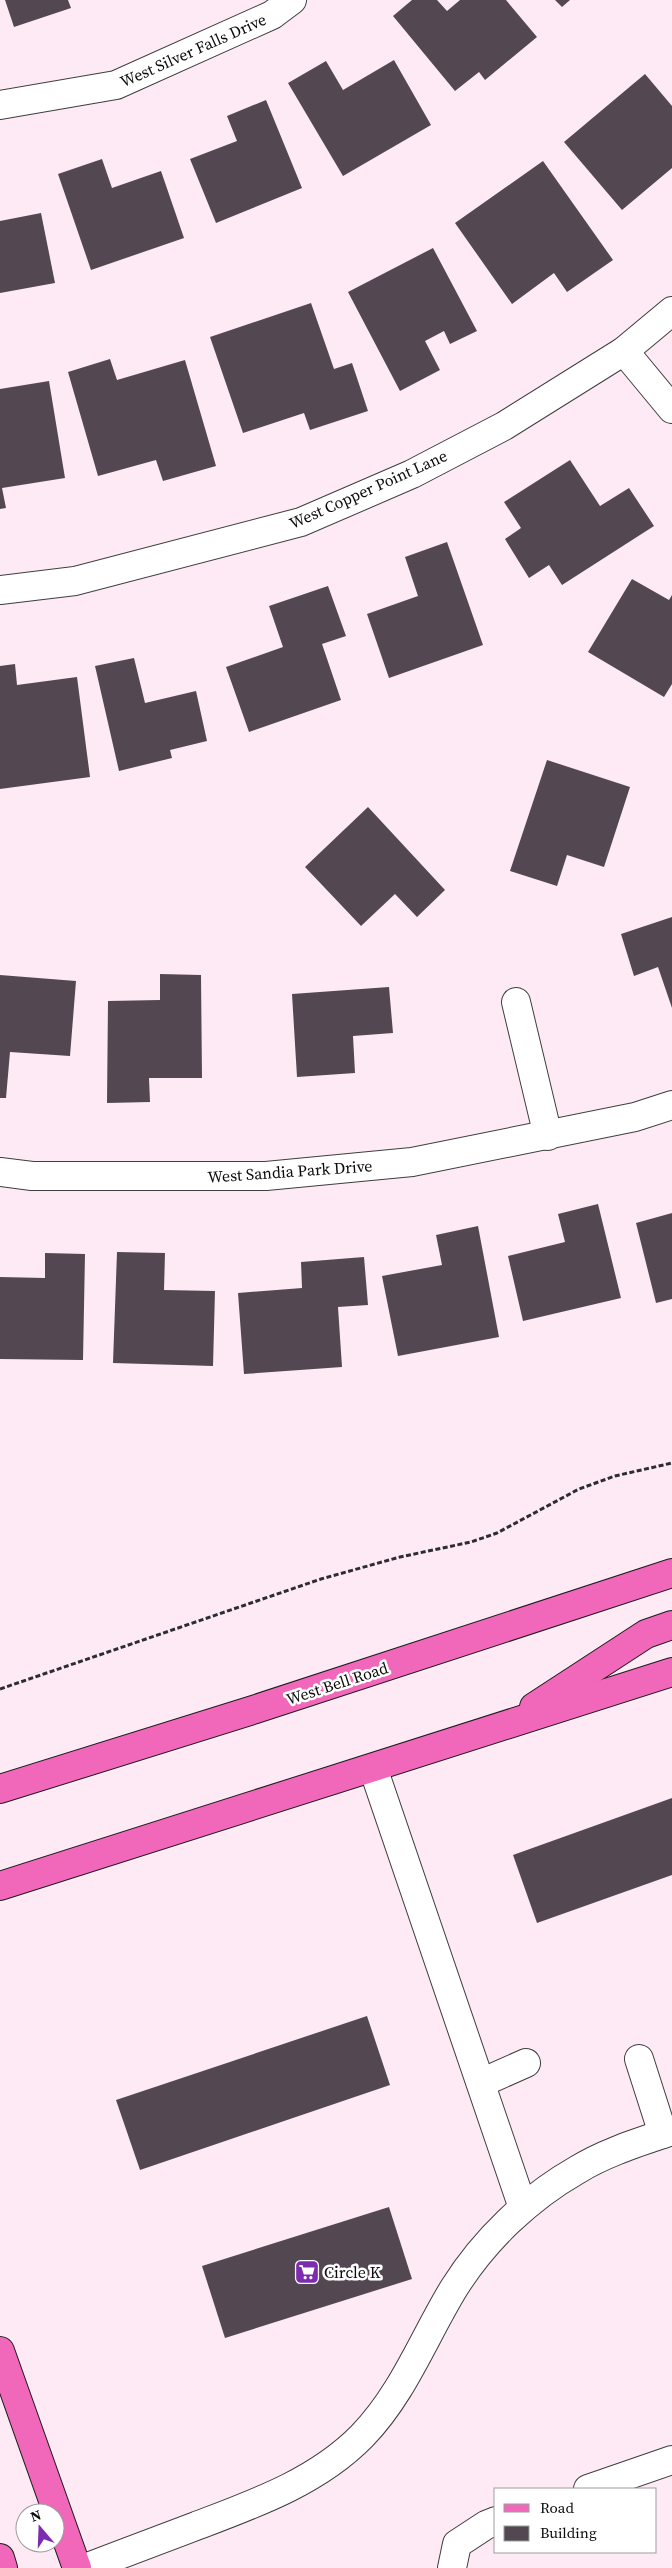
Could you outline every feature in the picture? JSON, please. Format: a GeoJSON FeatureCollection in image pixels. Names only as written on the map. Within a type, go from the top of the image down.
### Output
{"type":"FeatureCollection","features":[{"type":"Feature","properties":{"kind":"main road","name":"West Bell Road"},"geometry":{"type":"LineString","coordinates":[[0,1789],[256,1710],[672,1573]]}},
{"type":"Feature","properties":{"kind":"main road"},"geometry":{"type":"LineString","coordinates":[[503,1727],[646,1634],[672,1625]]}},
{"type":"Feature","properties":{"kind":"main road"},"geometry":{"type":"LineString","coordinates":[[0,1886],[672,1672]]}},
{"type":"Feature","properties":{"kind":"main road"},"geometry":{"type":"LineString","coordinates":[[0,2351],[78,2568]]}},
{"type":"Feature","properties":{"kind":"main road"},"geometry":{"type":"LineString","coordinates":[[0,2558],[3,2568]]}},
{"type":"Feature","properties":{"kind":"street","name":"West Silver Falls Drive"},"geometry":{"type":"LineString","coordinates":[[0,105],[116,85],[272,15],[292,0]]}},
{"type":"Feature","properties":{"kind":"street","name":"West Copper Point Lane"},"geometry":{"type":"LineString","coordinates":[[0,590],[75,581],[301,522],[412,474],[504,426],[624,351],[672,311]]}},
{"type":"Feature","properties":{"kind":"street"},"geometry":{"type":"LineString","coordinates":[[624,351],[672,409]]}},
{"type":"Feature","properties":{"kind":"street"},"geometry":{"type":"LineString","coordinates":[[516,1002],[548,1136]]}},
{"type":"Feature","properties":{"kind":"street","name":"West Sandia Park Drive"},"geometry":{"type":"LineString","coordinates":[[0,1172],[32,1176],[266,1176],[412,1162],[548,1136],[635,1117],[672,1106]]}},
{"type":"Feature","properties":{"kind":"street"},"geometry":{"type":"LineString","coordinates":[[374,1768],[523,2208]]}},
{"type":"Feature","properties":{"kind":"street"},"geometry":{"type":"LineString","coordinates":[[85,2568],[284,2490],[325,2467],[362,2436],[392,2400],[455,2287],[482,2250],[523,2208],[577,2169],[609,2154],[667,2133],[639,2059]]}},
{"type":"Feature","properties":{"kind":"street"},"geometry":{"type":"LineString","coordinates":[[481,2083],[526,2064]]}},
{"type":"Feature","properties":{"kind":"street"},"geometry":{"type":"LineString","coordinates":[[591,2488],[672,2460]]}},
{"type":"Feature","properties":{"kind":"street"},"geometry":{"type":"LineString","coordinates":[[452,2568],[457,2544],[486,2524],[494,2522]]}},
{"type":"Feature","properties":{"kind":"path"},"geometry":{"type":"LineString","coordinates":[[0,1689],[321,1579],[497,1534],[579,1489],[615,1476],[672,1463]]}},
{"type":"Feature","properties":{"kind":"building"},"geometry":{"type":"Polygon","coordinates":[[[5,0],[68,0],[71,8],[14,27],[5,0]]]}},
{"type":"Feature","properties":{"kind":"building"},"geometry":{"type":"Polygon","coordinates":[[[412,0],[437,0],[447,11],[460,0],[506,0],[537,37],[485,80],[479,72],[455,91],[393,16],[412,0]]]}},
{"type":"Feature","properties":{"kind":"building"},"geometry":{"type":"Polygon","coordinates":[[[555,0],[570,0],[562,7],[555,0]]]}},
{"type":"Feature","properties":{"kind":"building"},"geometry":{"type":"Polygon","coordinates":[[[394,60],[431,125],[343,176],[288,83],[326,61],[343,90],[394,60]]]}},
{"type":"Feature","properties":{"kind":"building"},"geometry":{"type":"Polygon","coordinates":[[[645,74],[672,106],[672,168],[622,210],[564,142],[645,74]]]}},
{"type":"Feature","properties":{"kind":"building"},"geometry":{"type":"Polygon","coordinates":[[[266,100],[302,188],[216,223],[190,159],[237,141],[227,116],[266,100]]]}},
{"type":"Feature","properties":{"kind":"building"},"geometry":{"type":"Polygon","coordinates":[[[102,159],[112,188],[161,171],[184,238],[91,270],[58,174],[102,159]]]}},
{"type":"Feature","properties":{"kind":"building"},"geometry":{"type":"Polygon","coordinates":[[[543,161],[613,260],[567,292],[554,273],[512,304],[455,223],[543,161]]]}},
{"type":"Feature","properties":{"kind":"building"},"geometry":{"type":"Polygon","coordinates":[[[41,213],[55,283],[0,293],[0,221],[41,213]]]}},
{"type":"Feature","properties":{"kind":"building"},"geometry":{"type":"Polygon","coordinates":[[[433,248],[477,331],[450,344],[444,331],[425,341],[440,370],[400,391],[348,292],[433,248]]]}},
{"type":"Feature","properties":{"kind":"building"},"geometry":{"type":"Polygon","coordinates":[[[311,303],[334,369],[352,363],[368,411],[310,430],[304,413],[243,433],[210,337],[311,303]]]}},
{"type":"Feature","properties":{"kind":"building"},"geometry":{"type":"Polygon","coordinates":[[[110,359],[117,380],[185,360],[216,466],[163,481],[156,460],[98,476],[68,372],[110,359]]]}},
{"type":"Feature","properties":{"kind":"building"},"geometry":{"type":"Polygon","coordinates":[[[49,381],[65,478],[2,488],[6,508],[0,509],[0,389],[49,381]]]}},
{"type":"Feature","properties":{"kind":"building"},"geometry":{"type":"Polygon","coordinates":[[[570,460],[600,506],[629,488],[654,526],[562,585],[549,565],[529,578],[505,539],[521,528],[504,502],[570,460]]]}},
{"type":"Feature","properties":{"kind":"building"},"geometry":{"type":"Polygon","coordinates":[[[447,542],[483,645],[389,678],[367,614],[418,596],[405,557],[447,542]]]}},
{"type":"Feature","properties":{"kind":"building"},"geometry":{"type":"Polygon","coordinates":[[[632,579],[669,600],[672,595],[672,684],[664,697],[588,652],[632,579]]]}},
{"type":"Feature","properties":{"kind":"building"},"geometry":{"type":"Polygon","coordinates":[[[328,586],[346,636],[322,644],[341,700],[249,732],[226,667],[283,647],[269,606],[328,586]]]}},
{"type":"Feature","properties":{"kind":"building"},"geometry":{"type":"Polygon","coordinates":[[[134,658],[145,703],[196,691],[207,741],[170,750],[172,758],[119,771],[95,666],[134,658]]]}},
{"type":"Feature","properties":{"kind":"building"},"geometry":{"type":"Polygon","coordinates":[[[15,664],[17,685],[77,677],[90,777],[0,789],[0,666],[15,664]]]}},
{"type":"Feature","properties":{"kind":"building"},"geometry":{"type":"Polygon","coordinates":[[[547,760],[630,787],[604,867],[567,855],[557,886],[510,871],[547,760]]]}},
{"type":"Feature","properties":{"kind":"building"},"geometry":{"type":"Polygon","coordinates":[[[368,807],[445,890],[417,917],[395,894],[361,926],[305,867],[368,807]]]}},
{"type":"Feature","properties":{"kind":"building"},"geometry":{"type":"Polygon","coordinates":[[[672,917],[672,1008],[658,967],[634,976],[621,934],[672,917]]]}},
{"type":"Feature","properties":{"kind":"building"},"geometry":{"type":"Polygon","coordinates":[[[160,974],[201,975],[202,1078],[149,1078],[150,1102],[107,1103],[108,1001],[160,1000],[160,974]]]}},
{"type":"Feature","properties":{"kind":"building"},"geometry":{"type":"Polygon","coordinates":[[[0,975],[76,981],[70,1056],[10,1052],[6,1098],[0,1098],[0,975]]]}},
{"type":"Feature","properties":{"kind":"building"},"geometry":{"type":"Polygon","coordinates":[[[389,987],[393,1033],[353,1036],[355,1073],[297,1077],[292,994],[389,987]]]}},
{"type":"Feature","properties":{"kind":"building"},"geometry":{"type":"Polygon","coordinates":[[[598,1204],[621,1298],[523,1321],[508,1256],[565,1242],[558,1214],[598,1204]]]}},
{"type":"Feature","properties":{"kind":"building"},"geometry":{"type":"Polygon","coordinates":[[[672,1213],[672,1299],[656,1303],[636,1223],[672,1213]]]}},
{"type":"Feature","properties":{"kind":"building"},"geometry":{"type":"Polygon","coordinates":[[[478,1226],[499,1337],[398,1356],[382,1276],[442,1265],[436,1235],[478,1226]]]}},
{"type":"Feature","properties":{"kind":"building"},"geometry":{"type":"Polygon","coordinates":[[[117,1252],[165,1253],[164,1290],[215,1291],[213,1366],[113,1363],[117,1252]]]}},
{"type":"Feature","properties":{"kind":"building"},"geometry":{"type":"Polygon","coordinates":[[[45,1253],[85,1254],[83,1360],[0,1359],[0,1277],[45,1278],[45,1253]]]}},
{"type":"Feature","properties":{"kind":"building"},"geometry":{"type":"Polygon","coordinates":[[[364,1257],[368,1305],[338,1307],[342,1367],[244,1374],[238,1293],[302,1288],[301,1262],[364,1257]]]}},
{"type":"Feature","properties":{"kind":"building"},"geometry":{"type":"Polygon","coordinates":[[[672,1798],[672,1875],[537,1923],[513,1855],[672,1798]]]}},
{"type":"Feature","properties":{"kind":"building"},"geometry":{"type":"Polygon","coordinates":[[[367,2016],[390,2085],[140,2170],[116,2100],[367,2016]]]}},
{"type":"Feature","properties":{"kind":"building","name":"Circle K"},"geometry":{"type":"Polygon","coordinates":[[[389,2207],[412,2279],[225,2338],[202,2266],[389,2207]]]}},
{"type":"Feature","properties":{"kind":"place","name":"Circle K"},"geometry":{"type":"Point","coordinates":[307,2272]}}]}
